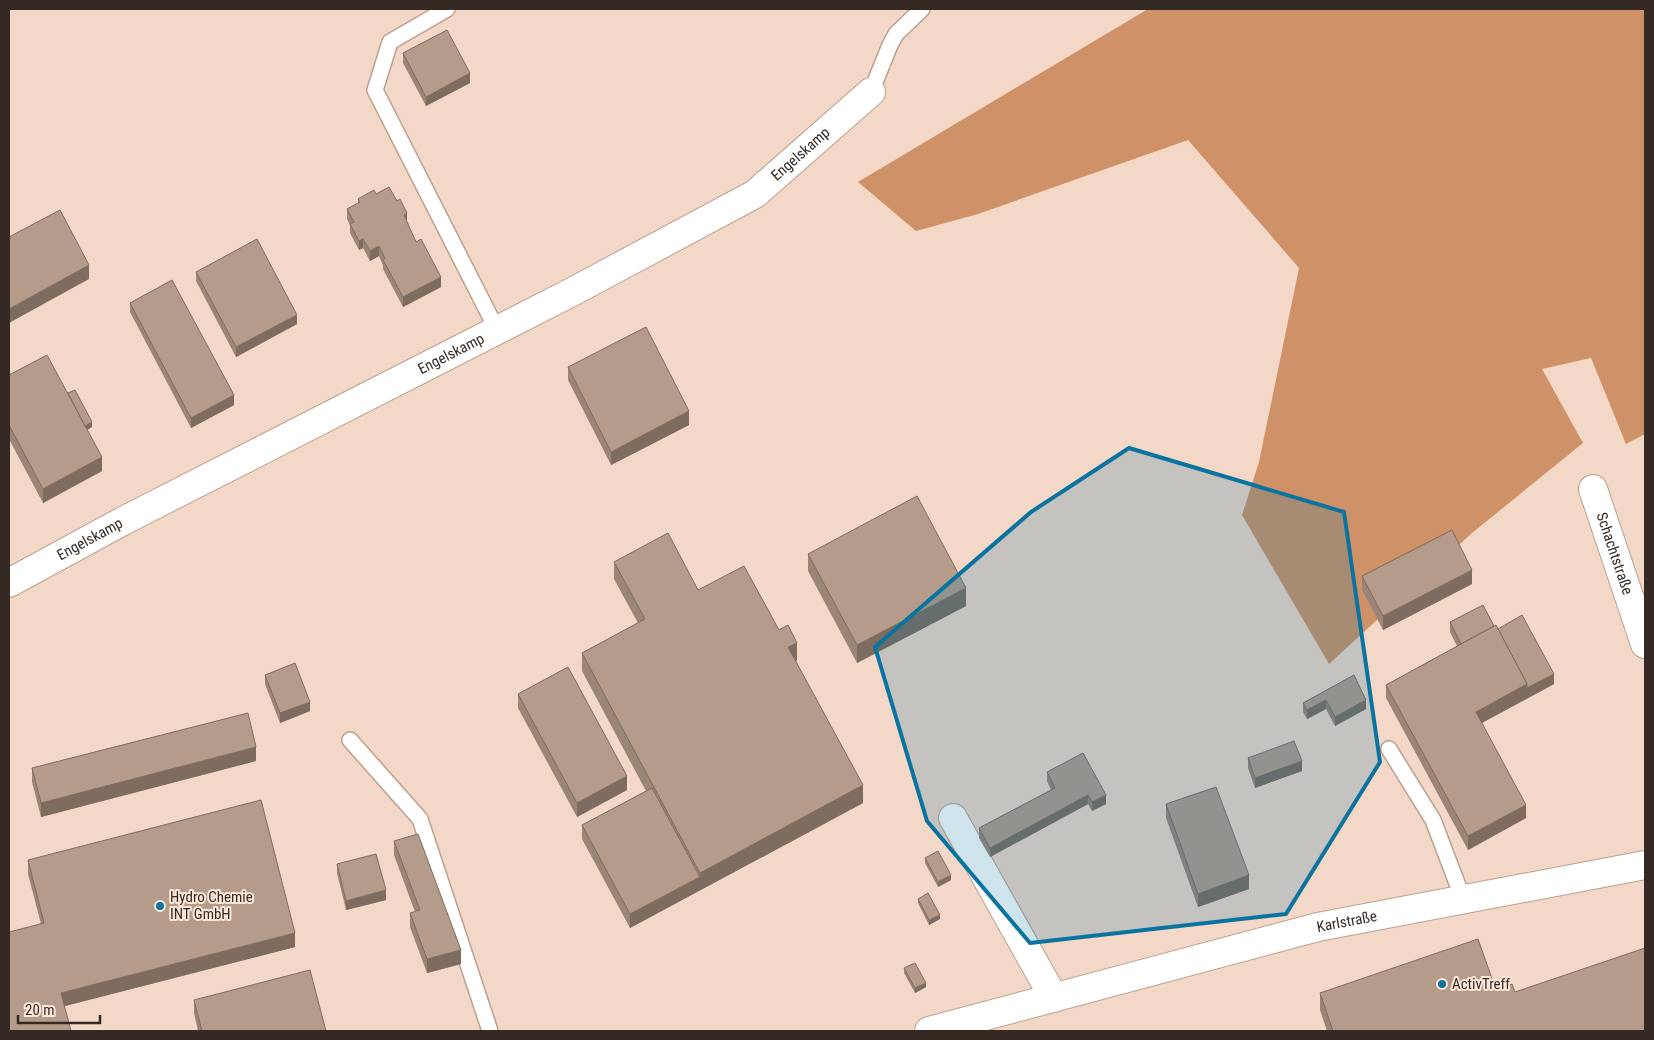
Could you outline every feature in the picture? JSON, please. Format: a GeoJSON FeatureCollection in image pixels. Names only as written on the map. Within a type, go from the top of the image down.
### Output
{"type":"FeatureCollection","features":[{"type":"Feature","properties":{"kind":"street","name":"Engelskamp"},"geometry":{"type":"LineString","coordinates":[[9,583],[122,521],[497,330],[755,194],[871,92]]}},
{"type":"Feature","properties":{"kind":"street","name":"Schachtstraße"},"geometry":{"type":"LineString","coordinates":[[1593,489],[1645,644]]}},
{"type":"Feature","properties":{"kind":"street"},"geometry":{"type":"LineString","coordinates":[[953,818],[1054,998]]}},
{"type":"Feature","properties":{"kind":"street","name":"Karlstraße"},"geometry":{"type":"LineString","coordinates":[[929,1031],[1318,927],[1645,865]]}},
{"type":"Feature","properties":{"kind":"lane"},"geometry":{"type":"LineString","coordinates":[[447,9],[390,42],[375,90],[497,330]]}},
{"type":"Feature","properties":{"kind":"lane"},"geometry":{"type":"LineString","coordinates":[[871,92],[896,34],[922,9]]}},
{"type":"Feature","properties":{"kind":"lane"},"geometry":{"type":"LineString","coordinates":[[350,740],[420,819],[490,1031]]}},
{"type":"Feature","properties":{"kind":"lane"},"geometry":{"type":"LineString","coordinates":[[1389,749],[1433,820],[1463,899]]}},
{"type":"Feature","properties":{"kind":"highlighted area"},"geometry":{"type":"Polygon","coordinates":[[[1129,448],[1344,512],[1380,762],[1286,914],[1030,943],[927,821],[875,647],[1031,512],[1129,448]]]}},
{"type":"Feature","properties":{"kind":"shaded area"},"geometry":{"type":"Polygon","coordinates":[[[1148,9],[1645,9],[1645,434],[1626,444],[1591,358],[1542,369],[1583,443],[1472,533],[1329,664],[1242,515],[1259,462],[1299,268],[1188,140],[978,214],[916,231],[858,182],[1148,9]]]}},
{"type":"Feature","properties":{"kind":"building"},"geometry":{"type":"Polygon","coordinates":[[[447,30],[470,73],[426,97],[403,53],[447,30]]]}},
{"type":"Feature","properties":{"kind":"building"},"geometry":{"type":"Polygon","coordinates":[[[389,187],[397,201],[400,199],[407,213],[404,215],[416,242],[421,239],[441,277],[403,297],[383,260],[385,258],[379,246],[370,251],[363,239],[359,241],[350,224],[354,222],[347,209],[360,202],[358,199],[374,190],[376,194],[389,187]]]}},
{"type":"Feature","properties":{"kind":"building"},"geometry":{"type":"Polygon","coordinates":[[[60,210],[89,265],[9,309],[9,237],[60,210]]]}},
{"type":"Feature","properties":{"kind":"building"},"geometry":{"type":"Polygon","coordinates":[[[257,239],[297,315],[236,347],[196,272],[257,239]]]}},
{"type":"Feature","properties":{"kind":"building"},"geometry":{"type":"Polygon","coordinates":[[[172,280],[234,395],[191,418],[130,303],[172,280]]]}},
{"type":"Feature","properties":{"kind":"building"},"geometry":{"type":"Polygon","coordinates":[[[646,327],[689,411],[611,452],[568,367],[646,327]]]}},
{"type":"Feature","properties":{"kind":"building"},"geometry":{"type":"Polygon","coordinates":[[[47,355],[102,457],[43,489],[9,425],[9,375],[47,355]]]}},
{"type":"Feature","properties":{"kind":"building"},"geometry":{"type":"Polygon","coordinates":[[[75,390],[92,422],[85,426],[68,393],[75,390]]]}},
{"type":"Feature","properties":{"kind":"building"},"geometry":{"type":"Polygon","coordinates":[[[917,496],[966,588],[857,645],[808,554],[917,496]]]}},
{"type":"Feature","properties":{"kind":"building"},"geometry":{"type":"Polygon","coordinates":[[[1452,530],[1472,570],[1383,616],[1362,576],[1452,530]]]}},
{"type":"Feature","properties":{"kind":"building"},"geometry":{"type":"Polygon","coordinates":[[[668,533],[698,590],[744,566],[779,630],[788,625],[797,643],[788,647],[863,785],[700,873],[582,653],[645,619],[614,562],[668,533]]]}},
{"type":"Feature","properties":{"kind":"building"},"geometry":{"type":"Polygon","coordinates":[[[1483,605],[1494,626],[1461,644],[1450,622],[1483,605]]]}},
{"type":"Feature","properties":{"kind":"building"},"geometry":{"type":"Polygon","coordinates":[[[1522,615],[1554,674],[1527,688],[1527,684],[1498,629],[1522,615]]]}},
{"type":"Feature","properties":{"kind":"building"},"geometry":{"type":"Polygon","coordinates":[[[1496,625],[1527,684],[1476,712],[1526,805],[1468,836],[1386,685],[1496,625]]]}},
{"type":"Feature","properties":{"kind":"building"},"geometry":{"type":"Polygon","coordinates":[[[295,663],[310,702],[280,713],[265,675],[295,663]]]}},
{"type":"Feature","properties":{"kind":"building"},"geometry":{"type":"Polygon","coordinates":[[[568,667],[627,776],[577,803],[518,694],[568,667]]]}},
{"type":"Feature","properties":{"kind":"building"},"geometry":{"type":"Polygon","coordinates":[[[1354,675],[1366,700],[1335,717],[1326,700],[1307,710],[1303,703],[1354,675]]]}},
{"type":"Feature","properties":{"kind":"building"},"geometry":{"type":"Polygon","coordinates":[[[248,713],[256,747],[41,803],[32,768],[248,713]]]}},
{"type":"Feature","properties":{"kind":"building"},"geometry":{"type":"Polygon","coordinates":[[[1294,741],[1302,761],[1255,778],[1248,758],[1294,741]]]}},
{"type":"Feature","properties":{"kind":"building"},"geometry":{"type":"Polygon","coordinates":[[[1083,753],[1106,795],[1092,802],[1088,795],[990,848],[979,828],[1055,788],[1047,772],[1083,753]]]}},
{"type":"Feature","properties":{"kind":"building"},"geometry":{"type":"Polygon","coordinates":[[[1216,787],[1249,875],[1198,894],[1166,804],[1216,787]]]}},
{"type":"Feature","properties":{"kind":"building"},"geometry":{"type":"Polygon","coordinates":[[[652,788],[700,877],[630,914],[582,825],[652,788]]]}},
{"type":"Feature","properties":{"kind":"building","name":"Hydro Chemie INT GmbH"},"geometry":{"type":"Polygon","coordinates":[[[261,800],[295,933],[61,993],[71,1031],[9,1031],[9,932],[44,923],[28,860],[261,800]]]}},
{"type":"Feature","properties":{"kind":"building"},"geometry":{"type":"Polygon","coordinates":[[[418,834],[461,950],[427,959],[410,913],[420,910],[394,841],[418,834]]]}},
{"type":"Feature","properties":{"kind":"building"},"geometry":{"type":"Polygon","coordinates":[[[938,851],[951,875],[938,882],[925,858],[938,851]]]}},
{"type":"Feature","properties":{"kind":"building"},"geometry":{"type":"Polygon","coordinates":[[[376,854],[386,890],[346,901],[337,864],[376,854]]]}},
{"type":"Feature","properties":{"kind":"building"},"geometry":{"type":"Polygon","coordinates":[[[928,893],[940,915],[929,920],[918,899],[928,893]]]}},
{"type":"Feature","properties":{"kind":"building","name":"ActivTreff"},"geometry":{"type":"Polygon","coordinates":[[[1478,939],[1496,990],[1512,984],[1515,992],[1645,948],[1645,1031],[1333,1031],[1320,993],[1478,939]]]}},
{"type":"Feature","properties":{"kind":"building"},"geometry":{"type":"Polygon","coordinates":[[[915,963],[926,983],[915,988],[904,968],[915,963]]]}},
{"type":"Feature","properties":{"kind":"building"},"geometry":{"type":"Polygon","coordinates":[[[310,970],[326,1031],[202,1031],[194,1000],[310,970]]]}},
{"type":"Feature","properties":{"kind":"place","name":"Hydro Chemie INT GmbH"},"geometry":{"type":"Point","coordinates":[160,906]}},
{"type":"Feature","properties":{"kind":"place","name":"ActivTreff"},"geometry":{"type":"Point","coordinates":[1442,984]}}]}
